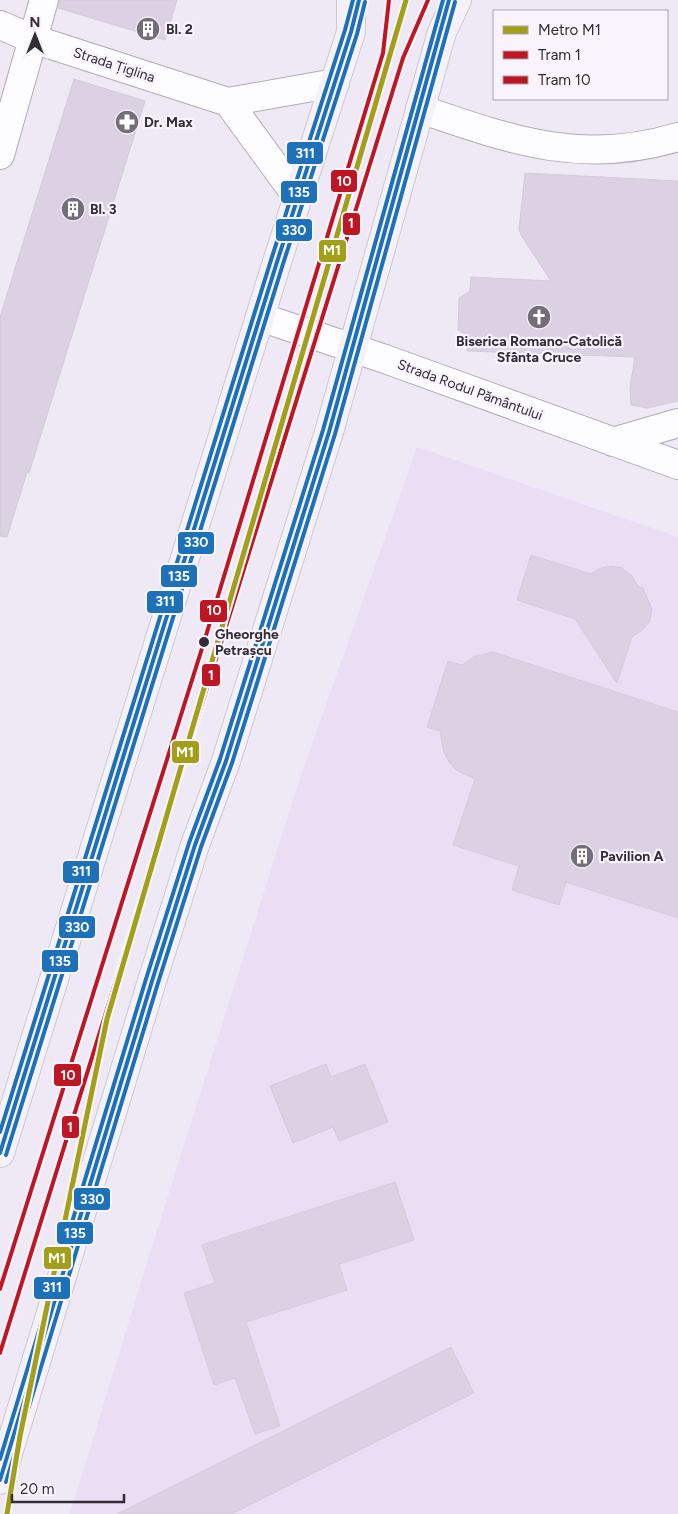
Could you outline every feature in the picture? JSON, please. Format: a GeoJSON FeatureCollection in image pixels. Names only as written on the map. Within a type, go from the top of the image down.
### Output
{"type":"FeatureCollection","features":[{"type":"Feature","properties":{"kind":"main road"},"geometry":{"type":"LineString","coordinates":[[351,0],[351,32]]}},
{"type":"Feature","properties":{"kind":"main road"},"geometry":{"type":"LineString","coordinates":[[0,1153],[351,32],[359,0]]}},
{"type":"Feature","properties":{"kind":"main road"},"geometry":{"type":"LineString","coordinates":[[0,1480],[152,981],[226,760],[329,432],[442,32],[449,0]]}},
{"type":"Feature","properties":{"kind":"main road"},"geometry":{"type":"LineString","coordinates":[[442,32],[457,0]]}},
{"type":"Feature","properties":{"kind":"street"},"geometry":{"type":"LineString","coordinates":[[0,155],[44,0]]}},
{"type":"Feature","properties":{"kind":"street","name":"Strada Țiglina"},"geometry":{"type":"LineString","coordinates":[[0,25],[33,38],[228,102]]}},
{"type":"Feature","properties":{"kind":"street"},"geometry":{"type":"LineString","coordinates":[[298,198],[228,102],[334,83]]}},
{"type":"Feature","properties":{"kind":"street"},"geometry":{"type":"LineString","coordinates":[[420,109],[513,139],[579,150],[614,150],[652,145],[678,136]]}},
{"type":"Feature","properties":{"kind":"street","name":"Strada Rodul Pământului"},"geometry":{"type":"LineString","coordinates":[[260,318],[352,348],[678,465]]}},
{"type":"Feature","properties":{"kind":"street"},"geometry":{"type":"LineString","coordinates":[[613,442],[678,423]]}},
{"type":"Feature","properties":{"kind":"shaded area"},"geometry":{"type":"Polygon","coordinates":[[[417,447],[678,537],[678,1514],[70,1514],[148,1259],[298,784],[417,447]]]}},
{"type":"Feature","properties":{"kind":"building","name":"Bl. 2"},"geometry":{"type":"Polygon","coordinates":[[[59,0],[177,0],[165,40],[58,8],[59,0]]]}},
{"type":"Feature","properties":{"kind":"building","name":"Bl. 3"},"geometry":{"type":"Polygon","coordinates":[[[74,79],[145,101],[29,473],[27,472],[7,537],[0,536],[0,317],[74,79]]]}},
{"type":"Feature","properties":{"kind":"building"},"geometry":{"type":"Polygon","coordinates":[[[525,173],[678,181],[678,401],[647,408],[631,405],[630,388],[635,357],[467,351],[468,336],[458,330],[459,298],[470,291],[471,277],[551,281],[519,229],[525,173]]]}},
{"type":"Feature","properties":{"kind":"building"},"geometry":{"type":"Polygon","coordinates":[[[531,555],[591,574],[601,568],[611,566],[622,568],[632,576],[638,587],[643,588],[652,609],[650,621],[632,637],[617,683],[575,619],[517,600],[531,555]]]}},
{"type":"Feature","properties":{"kind":"building"},"geometry":{"type":"Polygon","coordinates":[[[493,652],[678,712],[678,918],[566,882],[559,905],[512,890],[519,866],[453,845],[475,779],[456,770],[444,752],[440,731],[427,727],[448,661],[462,665],[475,656],[493,652]]]}},
{"type":"Feature","properties":{"kind":"building"},"geometry":{"type":"Polygon","coordinates":[[[326,1064],[331,1077],[365,1064],[388,1122],[339,1141],[333,1127],[293,1143],[270,1086],[326,1064]]]}},
{"type":"Feature","properties":{"kind":"building"},"geometry":{"type":"Polygon","coordinates":[[[395,1182],[414,1240],[339,1264],[347,1290],[246,1322],[280,1426],[255,1434],[235,1378],[214,1385],[184,1293],[215,1283],[202,1245],[395,1182]]]}},
{"type":"Feature","properties":{"kind":"building"},"geometry":{"type":"Polygon","coordinates":[[[451,1347],[474,1393],[232,1514],[117,1514],[451,1347]]]}},
{"type":"Feature","properties":{"kind":"metro line","name":"M1"},"geometry":{"type":"LineString","coordinates":[[7,1514],[20,1436],[107,1019],[406,0]]}},
{"type":"Feature","properties":{"kind":"tram line","name":"10"},"geometry":{"type":"LineString","coordinates":[[0,1289],[204,642],[383,53],[389,0]]}},
{"type":"Feature","properties":{"kind":"tram line","name":"1"},"geometry":{"type":"LineString","coordinates":[[0,1353],[403,58],[428,0]]}},
{"type":"Feature","properties":{"kind":"transit line","name":"311"},"geometry":{"type":"LineString","coordinates":[[0,1132],[353,0]]}},
{"type":"Feature","properties":{"kind":"transit line","name":"135"},"geometry":{"type":"LineString","coordinates":[[0,1153],[277,262],[351,32],[359,0]]}},
{"type":"Feature","properties":{"kind":"transit line","name":"311"},"geometry":{"type":"LineString","coordinates":[[0,1459],[146,979],[189,843],[220,759],[323,430],[443,0]]}},
{"type":"Feature","properties":{"kind":"transit line","name":"135"},"geometry":{"type":"LineString","coordinates":[[0,1480],[152,981],[195,845],[226,761],[329,432],[449,0]]}},
{"type":"Feature","properties":{"kind":"transit line","name":"330"},"geometry":{"type":"LineString","coordinates":[[6,1155],[283,264],[357,34],[365,2]]}},
{"type":"Feature","properties":{"kind":"transit line","name":"330"},"geometry":{"type":"LineString","coordinates":[[6,1482],[158,983],[201,847],[232,763],[335,434],[455,2]]}},
{"type":"Feature","properties":{"kind":"place","name":"Bl. 2"},"geometry":{"type":"Point","coordinates":[148,29]}},
{"type":"Feature","properties":{"kind":"place","name":"Dr. Max"},"geometry":{"type":"Point","coordinates":[127,122]}},
{"type":"Feature","properties":{"kind":"place","name":"Bl. 3"},"geometry":{"type":"Point","coordinates":[73,209]}},
{"type":"Feature","properties":{"kind":"place","name":"Biserica Romano-Catolică Sfânta Cruce"},"geometry":{"type":"Point","coordinates":[539,317]}},
{"type":"Feature","properties":{"kind":"place","name":"Gheorghe Petrașcu"},"geometry":{"type":"Point","coordinates":[204,642]}},
{"type":"Feature","properties":{"kind":"place","name":"Pavilion A"},"geometry":{"type":"Point","coordinates":[582,856]}}]}
